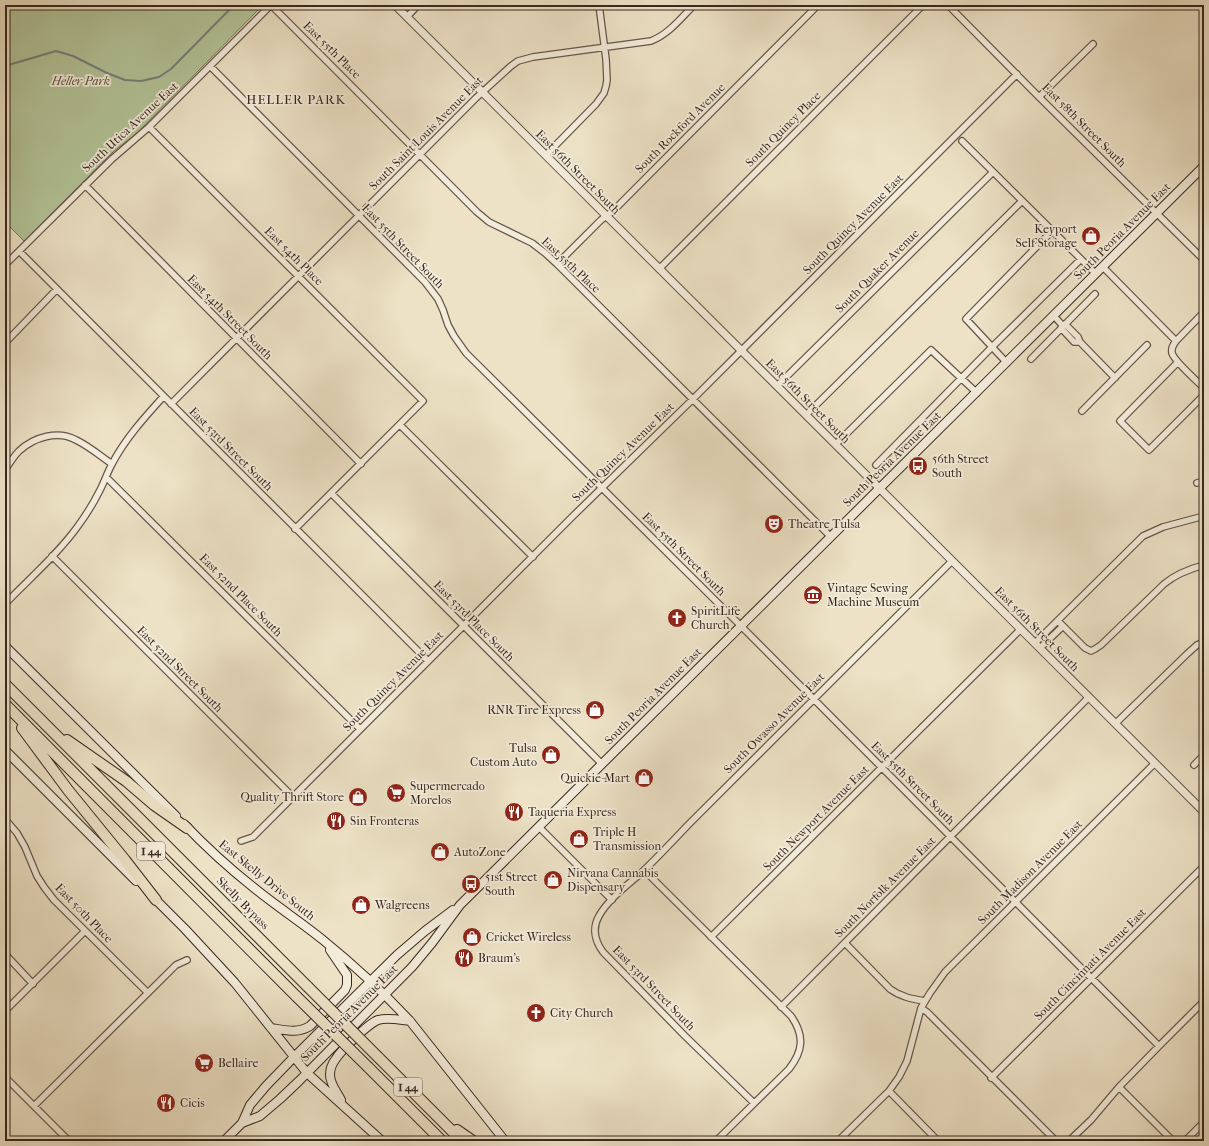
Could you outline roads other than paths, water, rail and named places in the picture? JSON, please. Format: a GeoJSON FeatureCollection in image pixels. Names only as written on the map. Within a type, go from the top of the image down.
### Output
{"type":"FeatureCollection","features":[{"type":"Feature","properties":{"kind":"highway","name":"Skelly Bypass"},"geometry":{"type":"LineString","coordinates":[[5,684],[462,1141]]}},
{"type":"Feature","properties":{"kind":"highway"},"geometry":{"type":"LineString","coordinates":[[5,705],[68,790],[156,900]]}},
{"type":"Feature","properties":{"kind":"highway","name":"I 44"},"geometry":{"type":"LineString","coordinates":[[5,705],[442,1141]]}},
{"type":"Feature","properties":{"kind":"highway"},"geometry":{"type":"LineString","coordinates":[[45,724],[187,828]]}},
{"type":"Feature","properties":{"kind":"highway"},"geometry":{"type":"LineString","coordinates":[[438,1117],[473,1141]]}},
{"type":"Feature","properties":{"kind":"highway"},"geometry":{"type":"LineString","coordinates":[[420,1119],[436,1141]]}},
{"type":"Feature","properties":{"kind":"main road","name":"South Peoria Avenue East"},"geometry":{"type":"LineString","coordinates":[[242,1123],[260,1116],[307,1073],[412,967],[460,905],[1204,166]]}},
{"type":"Feature","properties":{"kind":"main road","name":"East Skelly Drive South"},"geometry":{"type":"LineString","coordinates":[[5,646],[213,853],[243,879],[323,940],[384,995],[410,1021],[505,1141]]}},
{"type":"Feature","properties":{"kind":"main road"},"geometry":{"type":"LineString","coordinates":[[5,751],[185,929],[228,975],[307,1073],[382,1141]]}},
{"type":"Feature","properties":{"kind":"main road","name":"South Peoria Avenue East"},"geometry":{"type":"LineString","coordinates":[[224,1141],[242,1123],[250,1105],[294,1057],[397,955],[422,933],[460,905]]}},
{"type":"Feature","properties":{"kind":"main road"},"geometry":{"type":"LineString","coordinates":[[271,1028],[293,1032],[310,1026],[345,990],[348,975],[323,940]]}},
{"type":"Feature","properties":{"kind":"main road"},"geometry":{"type":"LineString","coordinates":[[345,1108],[331,1081],[330,1071],[335,1060],[368,1026],[374,1022],[386,1019],[410,1021]]}},
{"type":"Feature","properties":{"kind":"street","name":"South Utica Avenue East"},"geometry":{"type":"LineString","coordinates":[[5,265],[112,159],[149,127],[271,5]]}},
{"type":"Feature","properties":{"kind":"street","name":"East 55th Place"},"geometry":{"type":"LineString","coordinates":[[271,5],[477,212],[490,222],[532,243],[545,252],[830,536]]}},
{"type":"Feature","properties":{"kind":"street","name":"East 56th Street South"},"geometry":{"type":"LineString","coordinates":[[395,5],[1204,812]]}},
{"type":"Feature","properties":{"kind":"street"},"geometry":{"type":"LineString","coordinates":[[407,17],[418,5]]}},
{"type":"Feature","properties":{"kind":"street"},"geometry":{"type":"LineString","coordinates":[[546,155],[596,104],[604,93],[607,76],[599,5]]}},
{"type":"Feature","properties":{"kind":"street","name":"South Saint Louis Avenue East"},"geometry":{"type":"LineString","coordinates":[[171,404],[482,92],[511,66],[525,58],[604,48],[645,42],[655,39],[668,32],[694,5]]}},
{"type":"Feature","properties":{"kind":"street","name":"South Rockford Avenue"},"geometry":{"type":"LineString","coordinates":[[557,264],[613,211],[818,5]]}},
{"type":"Feature","properties":{"kind":"street","name":"South Quincy Place"},"geometry":{"type":"LineString","coordinates":[[659,269],[923,5]]}},
{"type":"Feature","properties":{"kind":"street","name":"East 58th Street South"},"geometry":{"type":"LineString","coordinates":[[948,5],[1204,260]]}},
{"type":"Feature","properties":{"kind":"street"},"geometry":{"type":"LineString","coordinates":[[1039,97],[1093,44]]}},
{"type":"Feature","properties":{"kind":"street","name":"East 55th Street South"},"geometry":{"type":"LineString","coordinates":[[210,66],[432,291],[443,310],[448,325],[454,336],[466,353],[741,626],[1159,1046]]}},
{"type":"Feature","properties":{"kind":"street","name":"South Quincy Avenue East"},"geometry":{"type":"LineString","coordinates":[[241,841],[253,837],[1018,74]]}},
{"type":"Feature","properties":{"kind":"street","name":"East 54th Place"},"geometry":{"type":"LineString","coordinates":[[149,127],[423,401],[400,425]]}},
{"type":"Feature","properties":{"kind":"street"},"geometry":{"type":"LineString","coordinates":[[962,141],[1096,274]]}},
{"type":"Feature","properties":{"kind":"street","name":"South Quaker Avenue"},"geometry":{"type":"LineString","coordinates":[[777,386],[993,172]]}},
{"type":"Feature","properties":{"kind":"street","name":"East 54th Street South"},"geometry":{"type":"LineString","coordinates":[[85,185],[361,464]]}},
{"type":"Feature","properties":{"kind":"street"},"geometry":{"type":"LineString","coordinates":[[806,415],[1022,201]]}},
{"type":"Feature","properties":{"kind":"street"},"geometry":{"type":"LineString","coordinates":[[1007,363],[966,319],[1053,230]]}},
{"type":"Feature","properties":{"kind":"street","name":"East 53rd Street South"},"geometry":{"type":"LineString","coordinates":[[19,251],[428,661]]}},
{"type":"Feature","properties":{"kind":"street","name":"South Peoria Avenue East"},"geometry":{"type":"LineString","coordinates":[[876,465],[1081,259]]}},
{"type":"Feature","properties":{"kind":"street"},"geometry":{"type":"LineString","coordinates":[[1103,267],[1176,341]]}},
{"type":"Feature","properties":{"kind":"street"},"geometry":{"type":"LineString","coordinates":[[5,343],[57,290]]}},
{"type":"Feature","properties":{"kind":"street"},"geometry":{"type":"LineString","coordinates":[[1031,360],[1095,294]]}},
{"type":"Feature","properties":{"kind":"street"},"geometry":{"type":"LineString","coordinates":[[1204,312],[1172,346],[1173,357],[1204,388]]}},
{"type":"Feature","properties":{"kind":"street"},"geometry":{"type":"LineString","coordinates":[[1054,316],[1074,342],[1080,342],[1115,378]]}},
{"type":"Feature","properties":{"kind":"street"},"geometry":{"type":"LineString","coordinates":[[1082,411],[1147,345]]}},
{"type":"Feature","properties":{"kind":"street"},"geometry":{"type":"LineString","coordinates":[[836,444],[931,350],[977,393]]}},
{"type":"Feature","properties":{"kind":"street"},"geometry":{"type":"LineString","coordinates":[[1178,362],[1120,421],[1149,450],[1204,395]]}},
{"type":"Feature","properties":{"kind":"street"},"geometry":{"type":"LineString","coordinates":[[5,604],[78,527],[92,505],[112,464],[130,436],[144,417],[163,397]]}},
{"type":"Feature","properties":{"kind":"street"},"geometry":{"type":"LineString","coordinates":[[295,529],[400,425],[533,557]]}},
{"type":"Feature","properties":{"kind":"street"},"geometry":{"type":"LineString","coordinates":[[5,470],[24,446],[38,438],[56,435],[75,439],[112,464]]}},
{"type":"Feature","properties":{"kind":"street","name":"East 52nd Place South"},"geometry":{"type":"LineString","coordinates":[[106,477],[360,730]]}},
{"type":"Feature","properties":{"kind":"street"},"geometry":{"type":"LineString","coordinates":[[1197,483],[1204,481]]}},
{"type":"Feature","properties":{"kind":"street","name":"East 53rd Place South"},"geometry":{"type":"LineString","coordinates":[[332,493],[602,764]]}},
{"type":"Feature","properties":{"kind":"street"},"geometry":{"type":"LineString","coordinates":[[1037,646],[1058,621],[1143,536],[1163,527],[1204,516]]}},
{"type":"Feature","properties":{"kind":"street","name":"East 52nd Street South"},"geometry":{"type":"LineString","coordinates":[[52,556],[293,797]]}},
{"type":"Feature","properties":{"kind":"street","name":"South Owasso Avenue East"},"geometry":{"type":"LineString","coordinates":[[612,900],[644,870],[952,561]]}},
{"type":"Feature","properties":{"kind":"street"},"geometry":{"type":"LineString","coordinates":[[1058,621],[1085,648],[1091,651],[1095,650],[1164,584],[1183,571],[1204,565]]}},
{"type":"Feature","properties":{"kind":"street"},"geometry":{"type":"LineString","coordinates":[[1037,646],[1063,626]]}},
{"type":"Feature","properties":{"kind":"street","name":"South Newport Avenue East"},"geometry":{"type":"LineString","coordinates":[[711,937],[1021,629]]}},
{"type":"Feature","properties":{"kind":"street"},"geometry":{"type":"LineString","coordinates":[[1116,723],[1187,654],[1197,645],[1204,642]]}},
{"type":"Feature","properties":{"kind":"street","name":"South Norfolk Avenue East"},"geometry":{"type":"LineString","coordinates":[[781,1007],[1089,697]]}},
{"type":"Feature","properties":{"kind":"street"},"geometry":{"type":"LineString","coordinates":[[1194,765],[1204,755]]}},
{"type":"Feature","properties":{"kind":"street","name":"South Madison Avenue East"},"geometry":{"type":"LineString","coordinates":[[838,1141],[889,1091],[899,1077],[906,1061],[925,1001],[945,972],[1155,763]]}},
{"type":"Feature","properties":{"kind":"street","name":"East 50th Place"},"geometry":{"type":"LineString","coordinates":[[5,819],[17,833],[25,847],[33,868],[44,887],[54,900],[148,993]]}},
{"type":"Feature","properties":{"kind":"street"},"geometry":{"type":"LineString","coordinates":[[539,827],[612,900]]}},
{"type":"Feature","properties":{"kind":"street","name":"South Cincinnati Avenue East"},"geometry":{"type":"LineString","coordinates":[[991,1078],[1204,866]]}},
{"type":"Feature","properties":{"kind":"street"},"geometry":{"type":"LineString","coordinates":[[644,870],[791,1016],[800,1033],[801,1042],[799,1053],[789,1069],[716,1141]]}},
{"type":"Feature","properties":{"kind":"street","name":"East 53rd Street South"},"geometry":{"type":"LineString","coordinates":[[612,900],[603,909],[596,921],[595,932],[599,947],[754,1103]]}},
{"type":"Feature","properties":{"kind":"street"},"geometry":{"type":"LineString","coordinates":[[5,1011],[85,931]]}},
{"type":"Feature","properties":{"kind":"street"},"geometry":{"type":"LineString","coordinates":[[845,943],[890,989],[904,997],[925,1001]]}},
{"type":"Feature","properties":{"kind":"street"},"geometry":{"type":"LineString","coordinates":[[5,954],[33,984]]}},
{"type":"Feature","properties":{"kind":"street"},"geometry":{"type":"LineString","coordinates":[[34,1106],[176,965],[187,960]]}},
{"type":"Feature","properties":{"kind":"street"},"geometry":{"type":"LineString","coordinates":[[1069,1141],[1091,1120],[1119,1087],[1204,1001]]}},
{"type":"Feature","properties":{"kind":"street"},"geometry":{"type":"LineString","coordinates":[[922,1008],[1056,1141]]}},
{"type":"Feature","properties":{"kind":"street"},"geometry":{"type":"LineString","coordinates":[[5,1077],[69,1141]]}},
{"type":"Feature","properties":{"kind":"street"},"geometry":{"type":"LineString","coordinates":[[1119,1087],[1173,1141]]}},
{"type":"Feature","properties":{"kind":"street"},"geometry":{"type":"LineString","coordinates":[[889,1091],[938,1141]]}},
{"type":"Feature","properties":{"kind":"street"},"geometry":{"type":"LineString","coordinates":[[1185,1141],[1204,1122]]}},
{"type":"Feature","properties":{"kind":"waterway"},"geometry":{"type":"LineString","coordinates":[[5,66],[56,51],[73,56],[125,80],[141,81],[159,77],[171,69],[234,5]]}},
{"type":"Feature","properties":{"kind":"place","name":"Keyport Self Storage"},"geometry":{"type":"Point","coordinates":[1091,236]}},
{"type":"Feature","properties":{"kind":"place","name":"56th Street South"},"geometry":{"type":"Point","coordinates":[918,466]}},
{"type":"Feature","properties":{"kind":"place","name":"Theatre Tulsa"},"geometry":{"type":"Point","coordinates":[774,524]}},
{"type":"Feature","properties":{"kind":"place","name":"Vintage Sewing Machine Museum"},"geometry":{"type":"Point","coordinates":[813,595]}},
{"type":"Feature","properties":{"kind":"place","name":"SpiritLife Church"},"geometry":{"type":"Point","coordinates":[677,618]}},
{"type":"Feature","properties":{"kind":"place","name":"RNR Tire Express"},"geometry":{"type":"Point","coordinates":[595,710]}},
{"type":"Feature","properties":{"kind":"place","name":"Tulsa Custom Auto"},"geometry":{"type":"Point","coordinates":[551,755]}},
{"type":"Feature","properties":{"kind":"place","name":"Quickie-Mart"},"geometry":{"type":"Point","coordinates":[644,778]}},
{"type":"Feature","properties":{"kind":"place","name":"Supermercado Morelos"},"geometry":{"type":"Point","coordinates":[396,793]}},
{"type":"Feature","properties":{"kind":"place","name":"Quality Thrift Store"},"geometry":{"type":"Point","coordinates":[358,797]}},
{"type":"Feature","properties":{"kind":"place","name":"Taqueria Express"},"geometry":{"type":"Point","coordinates":[514,812]}},
{"type":"Feature","properties":{"kind":"place","name":"Sin Fronteras"},"geometry":{"type":"Point","coordinates":[336,821]}},
{"type":"Feature","properties":{"kind":"place","name":"Triple H Transmission"},"geometry":{"type":"Point","coordinates":[579,839]}},
{"type":"Feature","properties":{"kind":"place","name":"AutoZone"},"geometry":{"type":"Point","coordinates":[440,852]}},
{"type":"Feature","properties":{"kind":"place","name":"Nirvana Cannabis Dispensary"},"geometry":{"type":"Point","coordinates":[553,880]}},
{"type":"Feature","properties":{"kind":"place","name":"51st Street South"},"geometry":{"type":"Point","coordinates":[471,884]}},
{"type":"Feature","properties":{"kind":"place","name":"Walgreens"},"geometry":{"type":"Point","coordinates":[361,905]}},
{"type":"Feature","properties":{"kind":"place","name":"Cricket Wireless"},"geometry":{"type":"Point","coordinates":[472,937]}},
{"type":"Feature","properties":{"kind":"place","name":"Braum's"},"geometry":{"type":"Point","coordinates":[464,958]}},
{"type":"Feature","properties":{"kind":"place","name":"City Church"},"geometry":{"type":"Point","coordinates":[536,1013]}},
{"type":"Feature","properties":{"kind":"place","name":"Bellaire"},"geometry":{"type":"Point","coordinates":[204,1063]}},
{"type":"Feature","properties":{"kind":"place","name":"Cicis"},"geometry":{"type":"Point","coordinates":[166,1103]}},
{"type":"Feature","properties":{"kind":"district","name":"HELLER PARK"},"geometry":{"type":"Point","coordinates":[296,99]}},
{"type":"Feature","properties":{"kind":"park label","name":"Heller Park"},"geometry":{"type":"Point","coordinates":[81,81]}}]}
